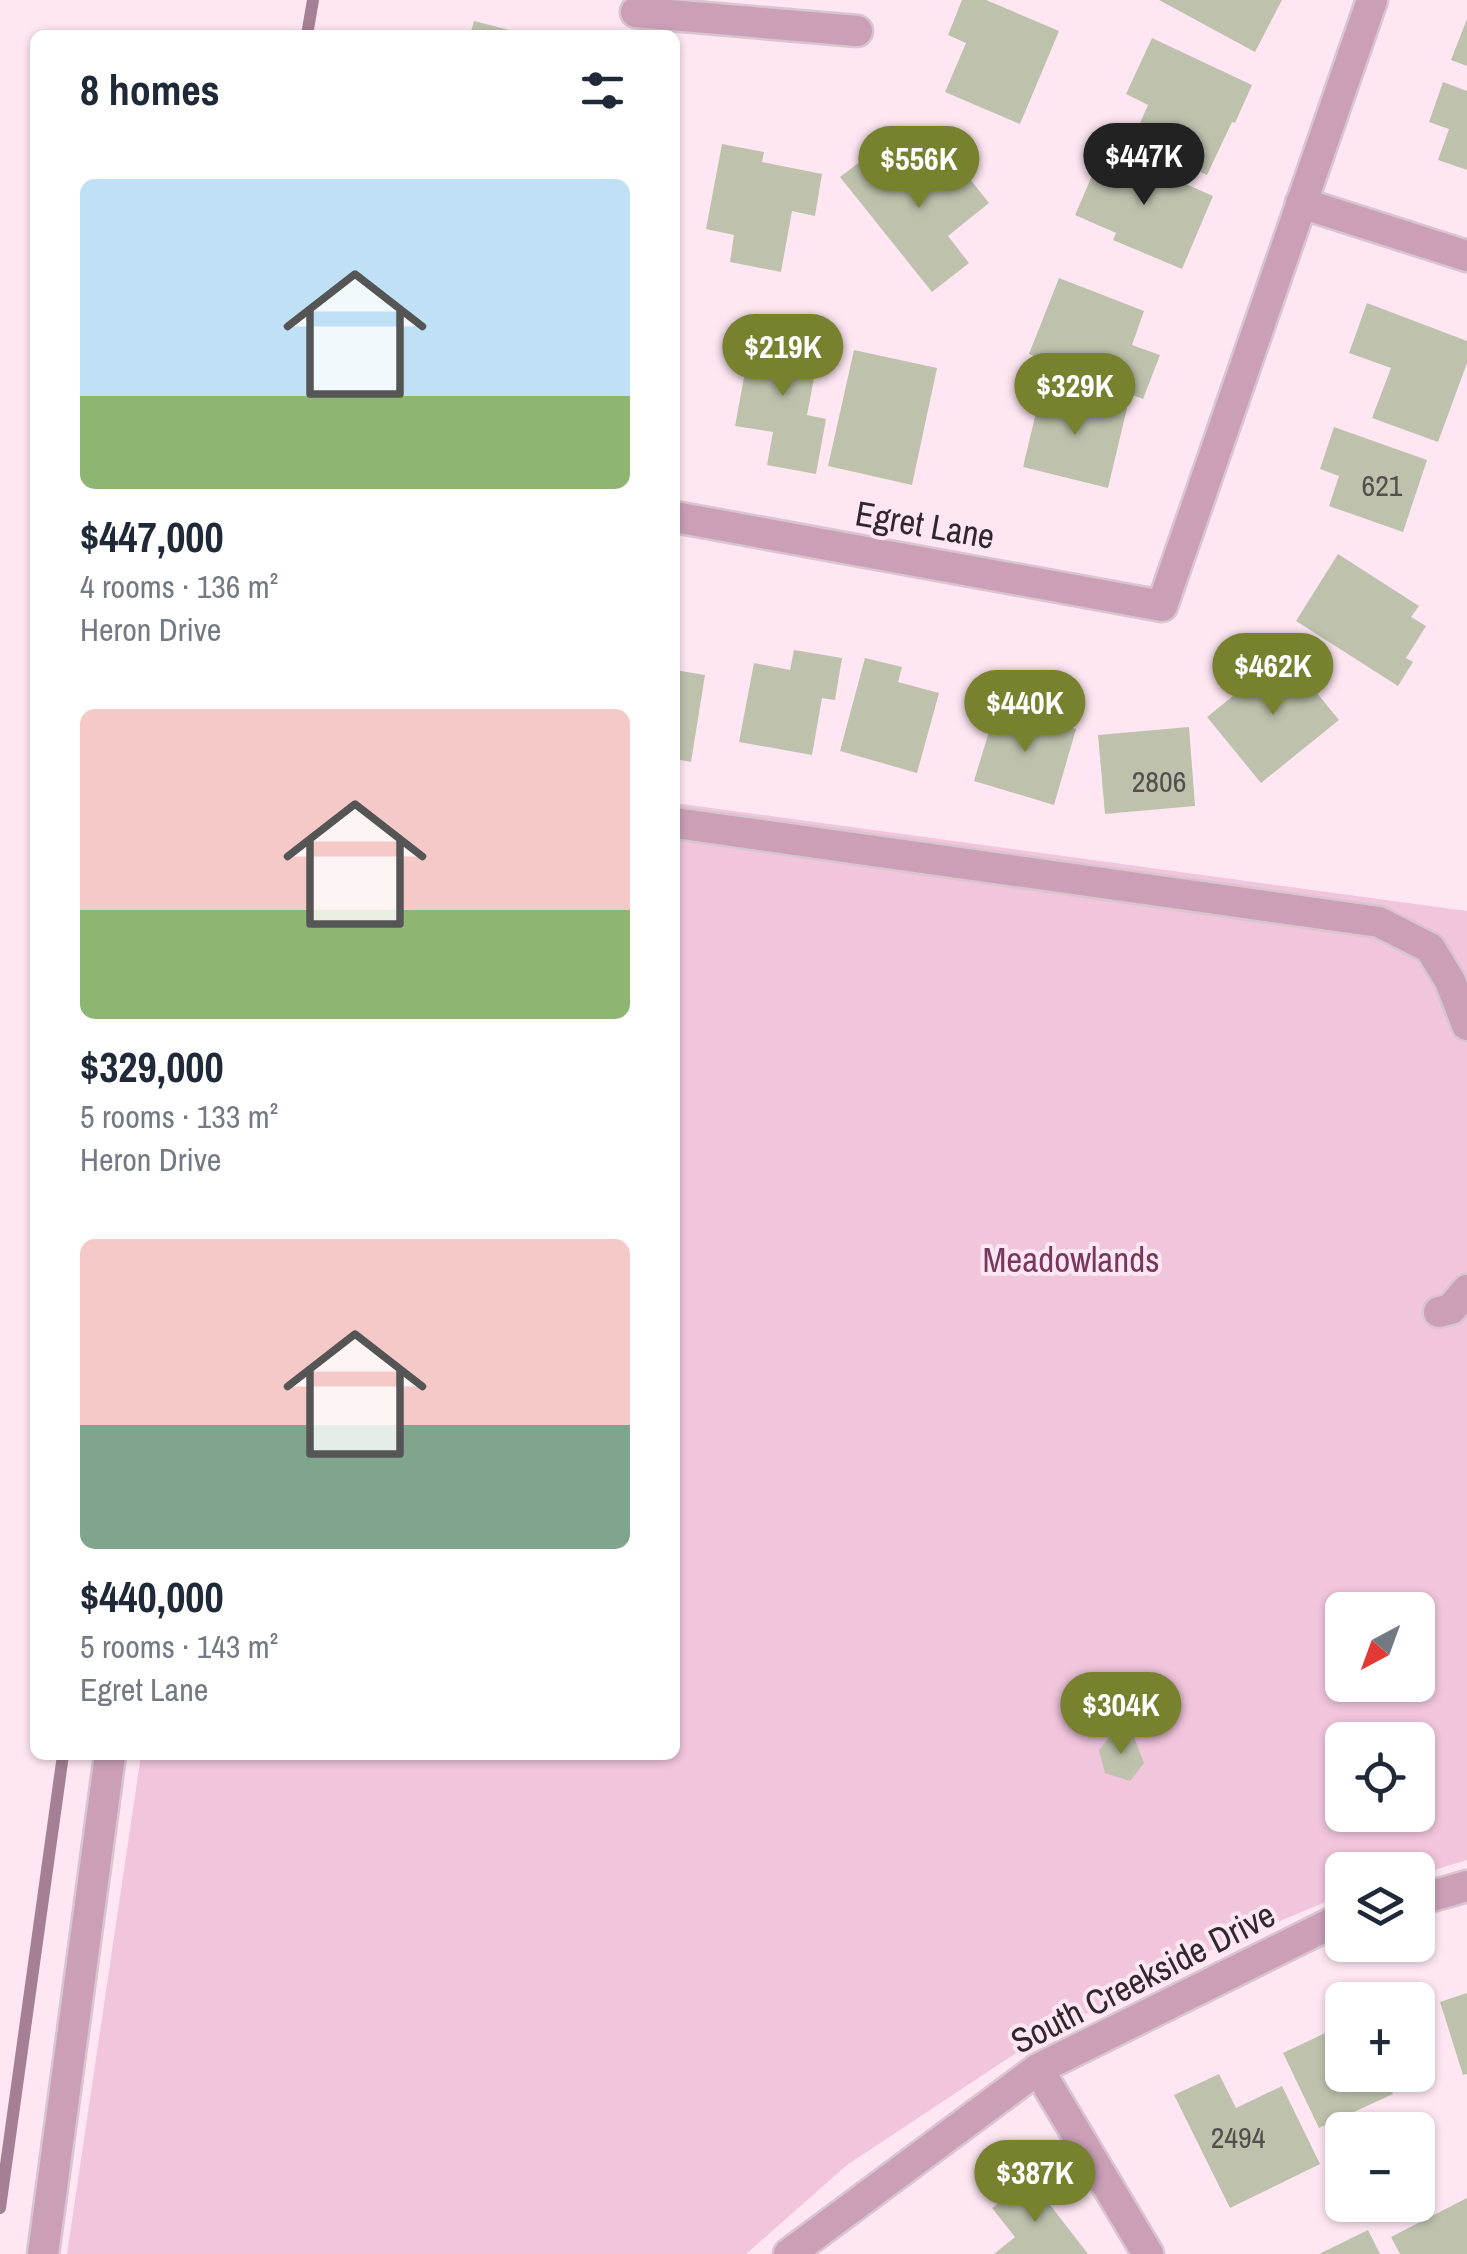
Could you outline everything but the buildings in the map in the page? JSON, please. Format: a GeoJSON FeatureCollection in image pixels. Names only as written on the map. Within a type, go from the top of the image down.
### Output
{"type":"FeatureCollection","features":[{"type":"Feature","properties":{"kind":"street"},"geometry":{"type":"LineString","coordinates":[[1372,0],[1302,203],[1467,256]]}},
{"type":"Feature","properties":{"kind":"street"},"geometry":{"type":"LineString","coordinates":[[636,16],[857,31]]}},
{"type":"Feature","properties":{"kind":"street","name":"Egret Lane"},"geometry":{"type":"LineString","coordinates":[[680,519],[1162,606],[1302,203]]}},
{"type":"Feature","properties":{"kind":"street"},"geometry":{"type":"LineString","coordinates":[[680,824],[1378,922],[1430,948],[1450,980],[1467,1025]]}},
{"type":"Feature","properties":{"kind":"street"},"geometry":{"type":"LineString","coordinates":[[1440,1312],[1451,1309],[1467,1290]]}},
{"type":"Feature","properties":{"kind":"street"},"geometry":{"type":"LineString","coordinates":[[44,2254],[109,1760]]}},
{"type":"Feature","properties":{"kind":"street"},"geometry":{"type":"LineString","coordinates":[[1435,1895],[1467,1886]]}},
{"type":"Feature","properties":{"kind":"street","name":"South Creekside Drive"},"geometry":{"type":"LineString","coordinates":[[789,2254],[1038,2069],[1325,1926]]}},
{"type":"Feature","properties":{"kind":"street"},"geometry":{"type":"LineString","coordinates":[[1038,2069],[1148,2254]]}},
{"type":"Feature","properties":{"kind":"green space","name":"Meadowlands"},"geometry":{"type":"Polygon","coordinates":[[[680,804],[1467,911],[1467,1860],[1435,1870],[1435,1852],[1325,1852],[1325,1902],[1166,1969],[1010,2057],[847,2165],[746,2254],[67,2254],[140,1760],[680,1760],[680,804]]]}},
{"type":"Feature","properties":{"kind":"waterway"},"geometry":{"type":"LineString","coordinates":[[308,30],[313,0]]}},
{"type":"Feature","properties":{"kind":"waterway"},"geometry":{"type":"LineString","coordinates":[[0,2208],[62,1760]]}}]}
